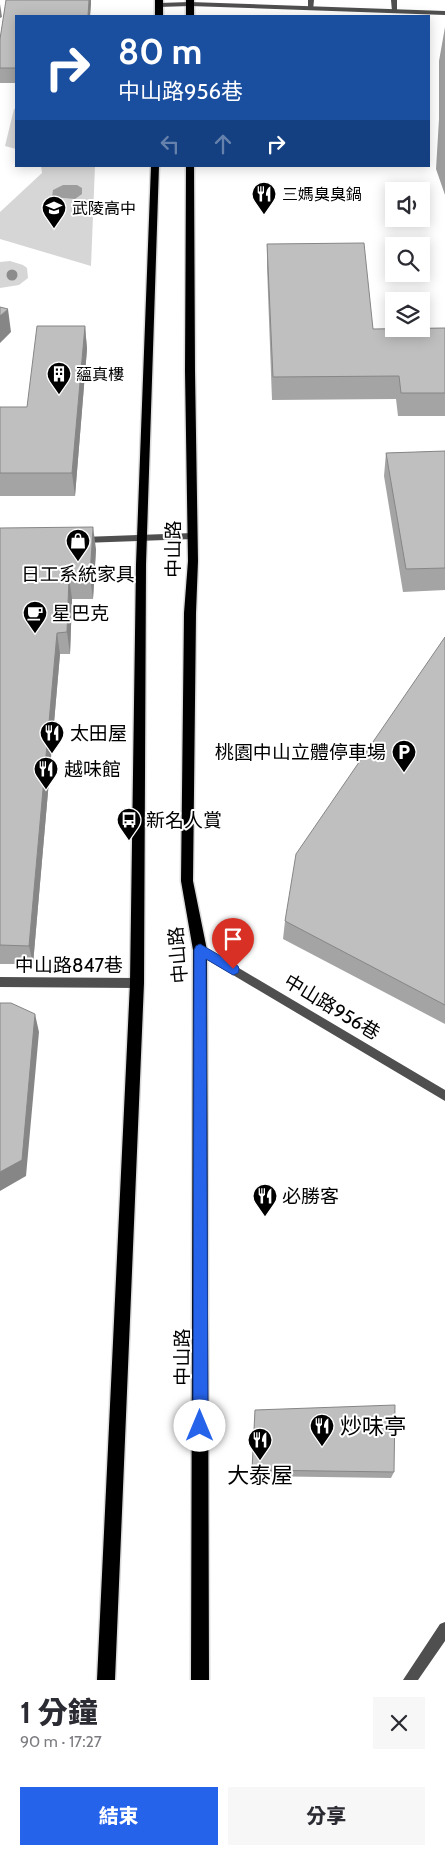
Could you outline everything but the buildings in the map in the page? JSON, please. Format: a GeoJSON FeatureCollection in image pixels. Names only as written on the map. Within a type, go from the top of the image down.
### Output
{"type":"FeatureCollection","features":[{"type":"Feature","properties":{"kind":"main road"},"geometry":{"type":"LineString","coordinates":[[159,2],[159,15]]}},
{"type":"Feature","properties":{"kind":"main road"},"geometry":{"type":"LineString","coordinates":[[190,2],[190,15]]}},
{"type":"Feature","properties":{"kind":"main road","name":"中山路"},"geometry":{"type":"LineString","coordinates":[[106,1680],[137,983],[142,538],[155,167]]}},
{"type":"Feature","properties":{"kind":"main road","name":"中山路"},"geometry":{"type":"LineString","coordinates":[[190,167],[190,371],[193,536],[187,881],[200,950],[200,1680]]}},
{"type":"Feature","properties":{"kind":"street"},"geometry":{"type":"LineString","coordinates":[[311,0],[311,9]]}},
{"type":"Feature","properties":{"kind":"street"},"geometry":{"type":"LineString","coordinates":[[394,0],[395,11]]}},
{"type":"Feature","properties":{"kind":"street"},"geometry":{"type":"LineString","coordinates":[[159,2],[445,13]]}},
{"type":"Feature","properties":{"kind":"street"},"geometry":{"type":"LineString","coordinates":[[77,540],[193,536]]}},
{"type":"Feature","properties":{"kind":"street","name":"中山路956巷"},"geometry":{"type":"LineString","coordinates":[[200,950],[445,1096]]}},
{"type":"Feature","properties":{"kind":"street","name":"中山路847巷"},"geometry":{"type":"LineString","coordinates":[[0,982],[137,983]]}},
{"type":"Feature","properties":{"kind":"street"},"geometry":{"type":"LineString","coordinates":[[410,1680],[445,1629]]}},
{"type":"Feature","properties":{"kind":"shaded area"},"geometry":{"type":"Polygon","coordinates":[[[445,27],[445,195],[436,169],[439,119],[439,61],[445,27]]]}},
{"type":"Feature","properties":{"kind":"shaded area"},"geometry":{"type":"Polygon","coordinates":[[[14,109],[15,109],[15,149],[5,146],[14,109]]]}},
{"type":"Feature","properties":{"kind":"shaded area"},"geometry":{"type":"Polygon","coordinates":[[[41,167],[95,167],[91,266],[0,239],[0,212],[42,173],[41,167]]]}},
{"type":"Feature","properties":{"kind":"shaded area"},"geometry":{"type":"Polygon","coordinates":[[[63,185],[77,185],[82,188],[82,194],[75,199],[52,197],[53,190],[63,185]]]}},
{"type":"Feature","properties":{"kind":"shaded area"},"geometry":{"type":"Polygon","coordinates":[[[10,261],[27,268],[28,278],[19,285],[0,288],[0,262],[10,261]]]}},
{"type":"Feature","properties":{"kind":"place","name":"三媽臭臭鍋"},"geometry":{"type":"Point","coordinates":[264,215]}},
{"type":"Feature","properties":{"kind":"place","name":"武陵高中"},"geometry":{"type":"Point","coordinates":[54,229]}},
{"type":"Feature","properties":{"kind":"place","name":"蘊真樓"},"geometry":{"type":"Point","coordinates":[59,395]}},
{"type":"Feature","properties":{"kind":"place","name":"日工系統家具"},"geometry":{"type":"Point","coordinates":[78,562]}},
{"type":"Feature","properties":{"kind":"place","name":"星巴克"},"geometry":{"type":"Point","coordinates":[35,634]}},
{"type":"Feature","properties":{"kind":"place","name":"太田屋"},"geometry":{"type":"Point","coordinates":[52,754]}},
{"type":"Feature","properties":{"kind":"place","name":"桃園中山立體停車場"},"geometry":{"type":"Point","coordinates":[404,773]}},
{"type":"Feature","properties":{"kind":"place","name":"越味館"},"geometry":{"type":"Point","coordinates":[46,790]}},
{"type":"Feature","properties":{"kind":"place","name":"新名人賞"},"geometry":{"type":"Point","coordinates":[129,841]}},
{"type":"Feature","properties":{"kind":"place","name":"必勝客"},"geometry":{"type":"Point","coordinates":[265,1217]}},
{"type":"Feature","properties":{"kind":"place","name":"炒味亭"},"geometry":{"type":"Point","coordinates":[322,1447]}},
{"type":"Feature","properties":{"kind":"place","name":"大泰屋"},"geometry":{"type":"Point","coordinates":[260,1461]}},
{"type":"Feature","properties":{"kind":"route"},"geometry":{"type":"LineString","coordinates":[[200,1426],[200,950],[233,969]]}}]}
